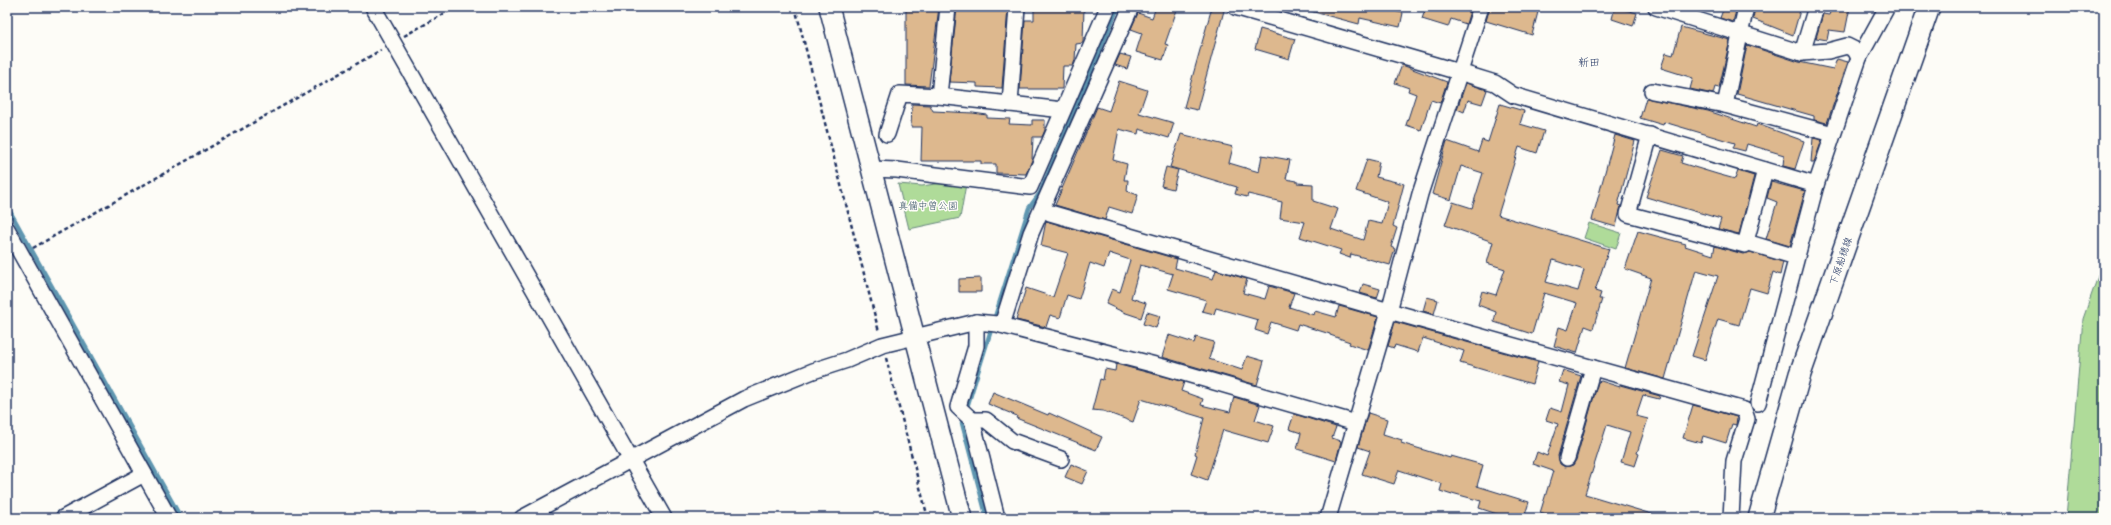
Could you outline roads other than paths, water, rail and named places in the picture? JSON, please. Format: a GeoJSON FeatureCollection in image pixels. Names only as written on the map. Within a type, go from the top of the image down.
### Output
{"type":"FeatureCollection","features":[{"type":"Feature","properties":{"kind":"main road","name":"下原船穂線"},"geometry":{"type":"LineString","coordinates":[[1759,518],[1800,374],[1929,7]]}},
{"type":"Feature","properties":{"kind":"street"},"geometry":{"type":"LineString","coordinates":[[373,7],[664,518]]}},
{"type":"Feature","properties":{"kind":"street"},"geometry":{"type":"LineString","coordinates":[[829,7],[962,518]]}},
{"type":"Feature","properties":{"kind":"street"},"geometry":{"type":"LineString","coordinates":[[939,96],[948,7]]}},
{"type":"Feature","properties":{"kind":"street"},"geometry":{"type":"LineString","coordinates":[[1010,104],[1018,7]]}},
{"type":"Feature","properties":{"kind":"street"},"geometry":{"type":"LineString","coordinates":[[871,169],[897,170],[1030,187],[1108,7]]}},
{"type":"Feature","properties":{"kind":"street"},"geometry":{"type":"LineString","coordinates":[[1061,459],[1012,441],[986,420],[968,416],[958,407],[976,346],[990,323],[1043,208],[1131,7]]}},
{"type":"Feature","properties":{"kind":"street"},"geometry":{"type":"LineString","coordinates":[[1235,7],[1460,72],[1495,83],[1513,95],[1816,185]]}},
{"type":"Feature","properties":{"kind":"street"},"geometry":{"type":"LineString","coordinates":[[1328,518],[1389,311],[1420,194],[1481,7]]}},
{"type":"Feature","properties":{"kind":"street"},"geometry":{"type":"LineString","coordinates":[[1656,7],[1802,52],[1828,51],[1847,46],[1855,50],[1859,58]]}},
{"type":"Feature","properties":{"kind":"street"},"geometry":{"type":"LineString","coordinates":[[1725,105],[1739,33],[1746,7]]}},
{"type":"Feature","properties":{"kind":"street"},"geometry":{"type":"LineString","coordinates":[[1802,52],[1816,7]]}},
{"type":"Feature","properties":{"kind":"street"},"geometry":{"type":"LineString","coordinates":[[1758,403],[1816,185],[1859,58],[1887,7]]}},
{"type":"Feature","properties":{"kind":"street"},"geometry":{"type":"LineString","coordinates":[[1652,91],[1725,105],[1833,134]]}},
{"type":"Feature","properties":{"kind":"street"},"geometry":{"type":"LineString","coordinates":[[887,134],[900,94],[939,96],[1063,110]]}},
{"type":"Feature","properties":{"kind":"street"},"geometry":{"type":"LineString","coordinates":[[1650,135],[1628,214],[1745,245],[1765,170]]}},
{"type":"Feature","properties":{"kind":"street"},"geometry":{"type":"LineString","coordinates":[[1043,208],[1050,213],[1389,311],[1744,410],[1747,419],[1734,461],[1731,518]]}},
{"type":"Feature","properties":{"kind":"street"},"geometry":{"type":"LineString","coordinates":[[7,229],[169,518]]}},
{"type":"Feature","properties":{"kind":"street"},"geometry":{"type":"LineString","coordinates":[[1746,242],[1796,257]]}},
{"type":"Feature","properties":{"kind":"street"},"geometry":{"type":"LineString","coordinates":[[522,518],[744,400],[882,345],[990,323],[1162,368],[1356,423]]}},
{"type":"Feature","properties":{"kind":"street"},"geometry":{"type":"LineString","coordinates":[[1567,458],[1593,368]]}},
{"type":"Feature","properties":{"kind":"street"},"geometry":{"type":"LineString","coordinates":[[968,416],[997,518]]}},
{"type":"Feature","properties":{"kind":"street"},"geometry":{"type":"LineString","coordinates":[[63,518],[144,474]]}},
{"type":"Feature","properties":{"kind":"waterway"},"geometry":{"type":"LineString","coordinates":[[987,518],[962,423],[1029,208],[1040,193],[1118,7]]}},
{"type":"Feature","properties":{"kind":"waterway"},"geometry":{"type":"LineString","coordinates":[[7,206],[181,518]]}},
{"type":"Feature","properties":{"kind":"district","name":"新田"},"geometry":{"type":"Point","coordinates":[1589,62]}},
{"type":"Feature","properties":{"kind":"park label","name":"真備中曽公園"},"geometry":{"type":"Point","coordinates":[928,205]}}]}
